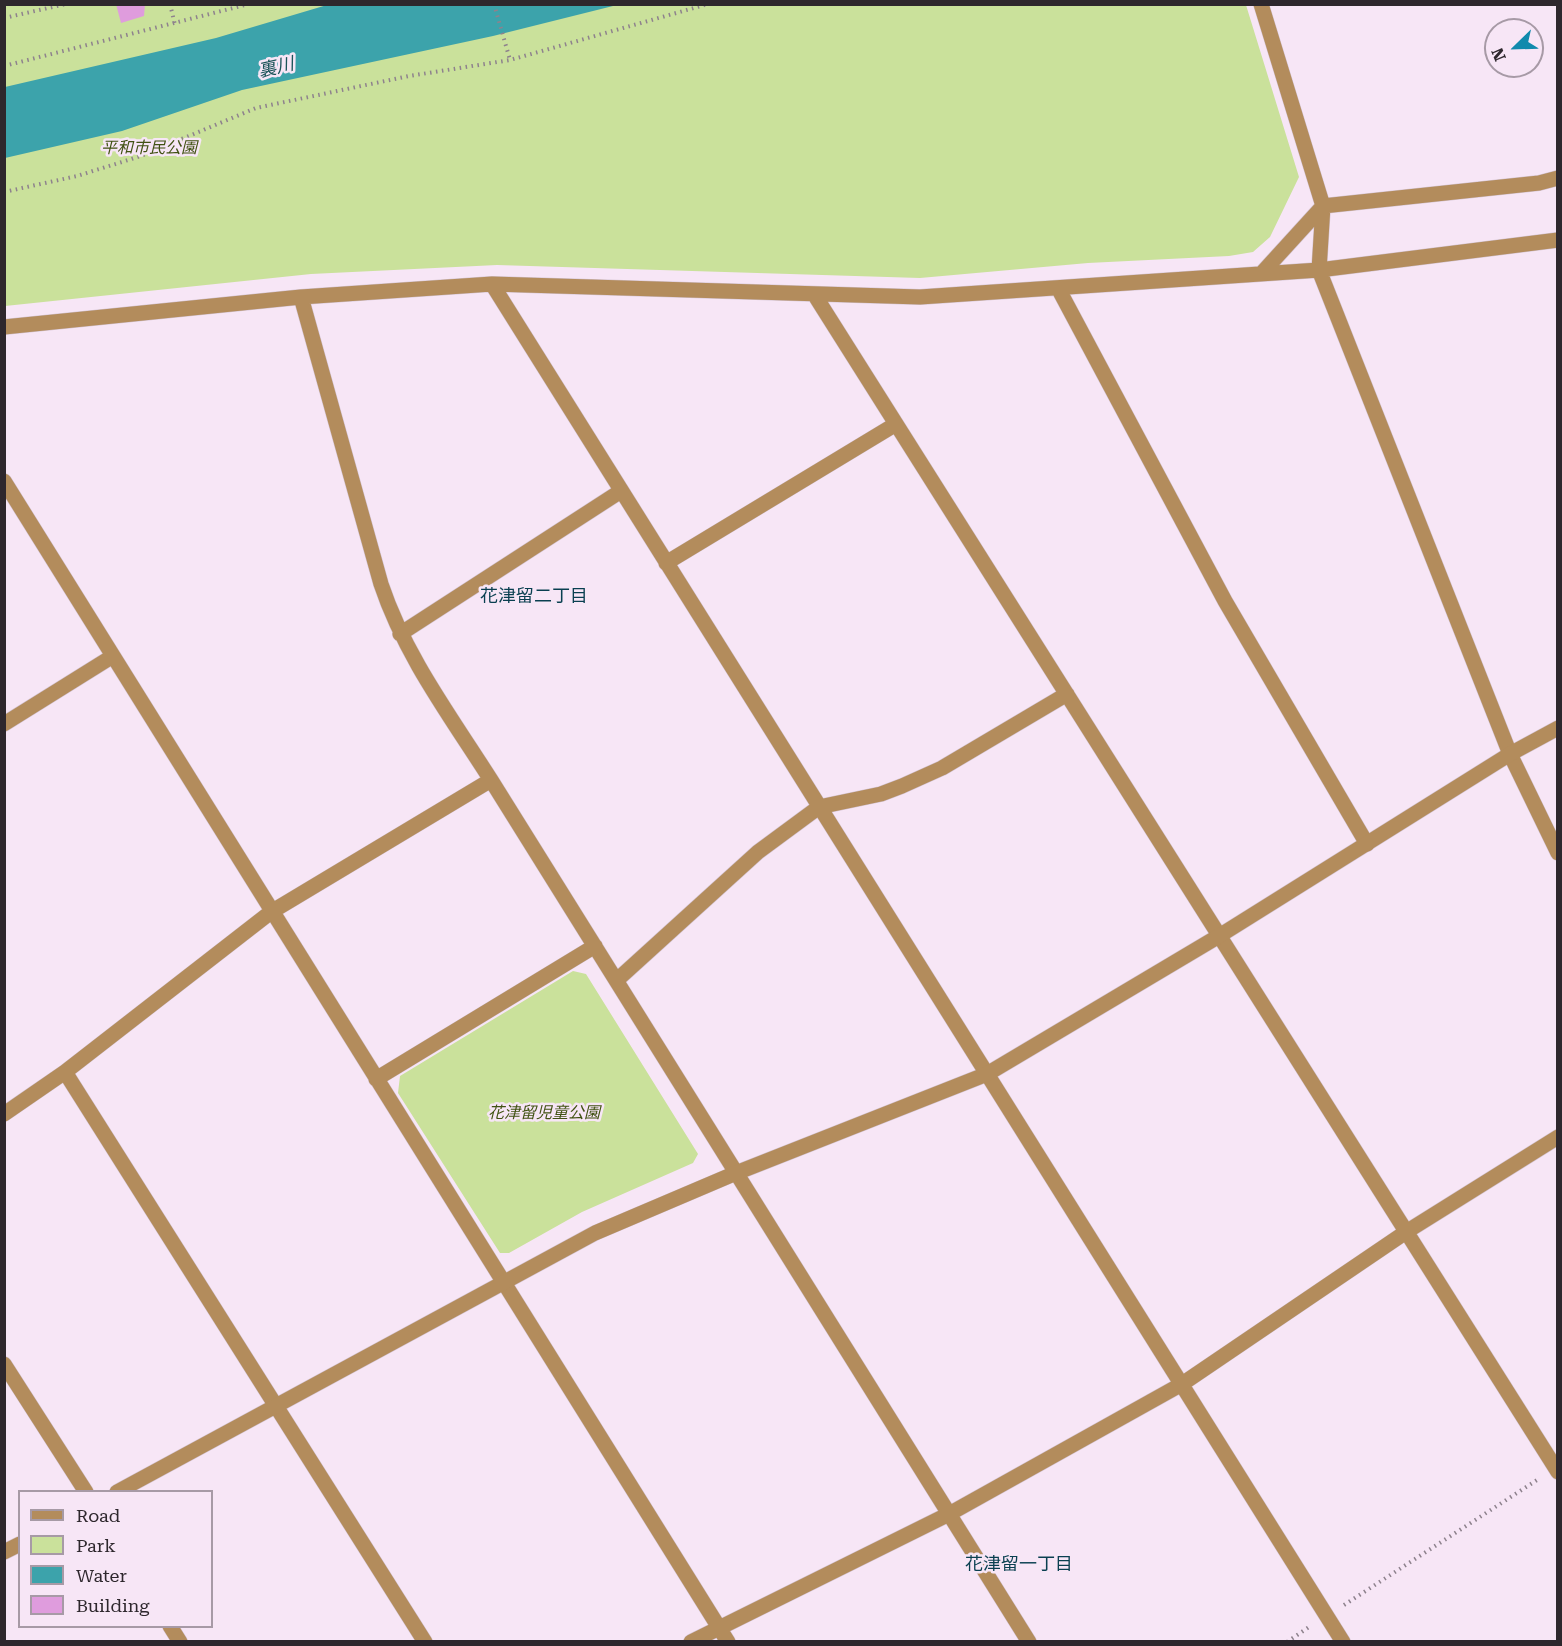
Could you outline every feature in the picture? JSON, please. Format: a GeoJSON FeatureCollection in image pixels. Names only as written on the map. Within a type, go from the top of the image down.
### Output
{"type":"FeatureCollection","features":[{"type":"Feature","properties":{"kind":"street"},"geometry":{"type":"LineString","coordinates":[[1261,4],[1323,206],[1320,270],[1510,754],[1557,853]]}},
{"type":"Feature","properties":{"kind":"street"},"geometry":{"type":"LineString","coordinates":[[1261,274],[1323,206],[1539,183],[1557,178]]}},
{"type":"Feature","properties":{"kind":"street"},"geometry":{"type":"LineString","coordinates":[[4,327],[302,297],[492,284],[920,297],[1320,270],[1557,240]]}},
{"type":"Feature","properties":{"kind":"street"},"geometry":{"type":"LineString","coordinates":[[492,284],[1343,1641]]}},
{"type":"Feature","properties":{"kind":"street"},"geometry":{"type":"LineString","coordinates":[[1058,288],[1225,601],[1367,844]]}},
{"type":"Feature","properties":{"kind":"street"},"geometry":{"type":"LineString","coordinates":[[813,294],[1557,1472]]}},
{"type":"Feature","properties":{"kind":"street"},"geometry":{"type":"LineString","coordinates":[[302,297],[381,584],[409,652],[617,980],[1029,1641]]}},
{"type":"Feature","properties":{"kind":"street"},"geometry":{"type":"LineString","coordinates":[[666,563],[896,424]]}},
{"type":"Feature","properties":{"kind":"street"},"geometry":{"type":"LineString","coordinates":[[4,481],[724,1635]]}},
{"type":"Feature","properties":{"kind":"street"},"geometry":{"type":"LineString","coordinates":[[400,634],[621,491]]}},
{"type":"Feature","properties":{"kind":"street"},"geometry":{"type":"LineString","coordinates":[[4,724],[113,656]]}},
{"type":"Feature","properties":{"kind":"street"},"geometry":{"type":"LineString","coordinates":[[617,980],[758,852],[819,807],[881,794],[912,782],[942,768],[1067,694]]}},
{"type":"Feature","properties":{"kind":"street"},"geometry":{"type":"LineString","coordinates":[[119,1490],[595,1233],[736,1173],[987,1074],[1219,936],[1510,754],[1557,728]]}},
{"type":"Feature","properties":{"kind":"street"},"geometry":{"type":"LineString","coordinates":[[4,1114],[65,1072],[271,912],[491,780]]}},
{"type":"Feature","properties":{"kind":"street"},"geometry":{"type":"LineString","coordinates":[[376,1079],[595,946]]}},
{"type":"Feature","properties":{"kind":"street"},"geometry":{"type":"LineString","coordinates":[[65,1072],[425,1641]]}},
{"type":"Feature","properties":{"kind":"street"},"geometry":{"type":"LineString","coordinates":[[691,1641],[724,1635],[949,1514],[1182,1384],[1406,1232],[1557,1137]]}},
{"type":"Feature","properties":{"kind":"street"},"geometry":{"type":"LineString","coordinates":[[4,1364],[85,1490]]}},
{"type":"Feature","properties":{"kind":"street"},"geometry":{"type":"LineString","coordinates":[[4,1552],[18,1545]]}},
{"type":"Feature","properties":{"kind":"street"},"geometry":{"type":"LineString","coordinates":[[171,1628],[180,1641]]}},
{"type":"Feature","properties":{"kind":"path"},"geometry":{"type":"LineString","coordinates":[[4,18],[66,4]]}},
{"type":"Feature","properties":{"kind":"path"},"geometry":{"type":"LineString","coordinates":[[170,4],[175,25]]}},
{"type":"Feature","properties":{"kind":"path"},"geometry":{"type":"LineString","coordinates":[[4,66],[175,25],[249,4]]}},
{"type":"Feature","properties":{"kind":"path"},"geometry":{"type":"LineString","coordinates":[[494,4],[510,60]]}},
{"type":"Feature","properties":{"kind":"path"},"geometry":{"type":"LineString","coordinates":[[4,192],[77,176],[141,156],[256,108],[409,76],[510,60],[708,4]]}},
{"type":"Feature","properties":{"kind":"path"},"geometry":{"type":"LineString","coordinates":[[1339,1608],[1540,1479]]}},
{"type":"Feature","properties":{"kind":"path"},"geometry":{"type":"LineString","coordinates":[[1287,1641],[1315,1623]]}},
{"type":"Feature","properties":{"kind":"green space","name":"平和市民公園"},"geometry":{"type":"Polygon","coordinates":[[[4,5],[1246,5],[1299,177],[1270,237],[1253,252],[1229,256],[1088,263],[920,278],[497,265],[311,274],[5,306],[4,5]]]}},
{"type":"Feature","properties":{"kind":"green space","name":"花津留児童公園"},"geometry":{"type":"Polygon","coordinates":[[[573,971],[586,974],[698,1154],[693,1163],[582,1212],[509,1253],[500,1253],[398,1093],[400,1076],[573,971]]]}},
{"type":"Feature","properties":{"kind":"water","name":"裏川"},"geometry":{"type":"Polygon","coordinates":[[[327,5],[617,5],[493,36],[242,90],[122,131],[5,158],[5,87],[216,38],[327,5]]]}},
{"type":"Feature","properties":{"kind":"building"},"geometry":{"type":"Polygon","coordinates":[[[116,4],[145,4],[144,16],[121,23],[116,4]]]}},
{"type":"Feature","properties":{"kind":"district","name":"花津留二丁目"},"geometry":{"type":"Point","coordinates":[534,597]}},
{"type":"Feature","properties":{"kind":"district","name":"花津留一丁目"},"geometry":{"type":"Point","coordinates":[1019,1565]}}]}
